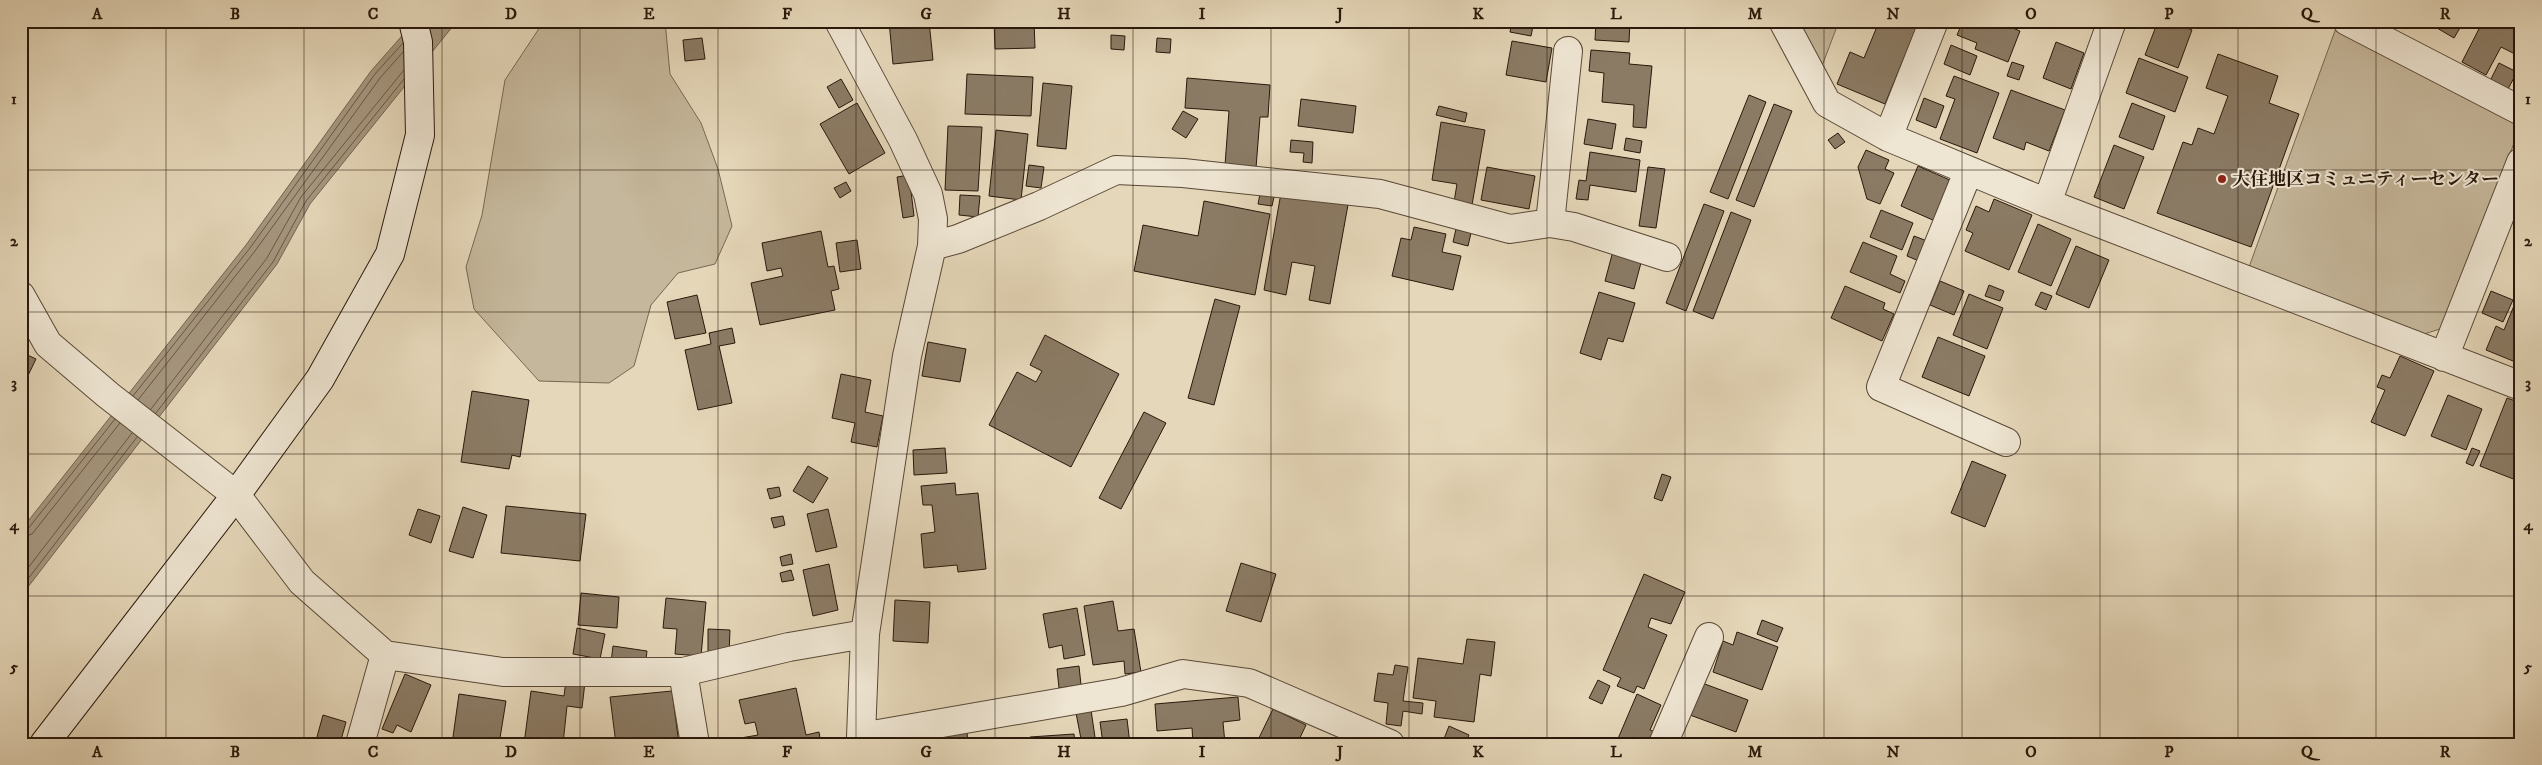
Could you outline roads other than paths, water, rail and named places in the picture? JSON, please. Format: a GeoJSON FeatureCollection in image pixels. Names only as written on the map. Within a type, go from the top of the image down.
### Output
{"type":"FeatureCollection","features":[{"type":"Feature","properties":{"kind":"street"},"geometry":{"type":"LineString","coordinates":[[44,744],[236,495],[320,379],[390,254],[420,135],[418,42],[413,21]]}},
{"type":"Feature","properties":{"kind":"street"},"geometry":{"type":"LineString","coordinates":[[839,21],[903,140],[928,194],[933,219],[932,246],[907,356],[865,634],[862,740],[1121,692],[1183,674],[1249,683],[1390,744]]}},
{"type":"Feature","properties":{"kind":"street"},"geometry":{"type":"LineString","coordinates":[[1783,21],[1827,103],[1888,138],[2047,203],[2521,386]]}},
{"type":"Feature","properties":{"kind":"street"},"geometry":{"type":"LineString","coordinates":[[1888,138],[1934,21]]}},
{"type":"Feature","properties":{"kind":"street"},"geometry":{"type":"LineString","coordinates":[[2047,203],[2112,21]]}},
{"type":"Feature","properties":{"kind":"street"},"geometry":{"type":"LineString","coordinates":[[2347,21],[2521,110]]}},
{"type":"Feature","properties":{"kind":"street"},"geometry":{"type":"LineString","coordinates":[[1550,223],[1568,51]]}},
{"type":"Feature","properties":{"kind":"street"},"geometry":{"type":"LineString","coordinates":[[2444,357],[2521,162]]}},
{"type":"Feature","properties":{"kind":"street"},"geometry":{"type":"LineString","coordinates":[[932,246],[958,239],[1039,206],[1116,170],[1183,173],[1380,194],[1510,229],[1550,223],[1574,227],[1667,256]]}},
{"type":"Feature","properties":{"kind":"street"},"geometry":{"type":"LineString","coordinates":[[1968,172],[1881,387],[2006,442]]}},
{"type":"Feature","properties":{"kind":"street"},"geometry":{"type":"LineString","coordinates":[[21,296],[48,344],[236,495],[302,582],[385,655],[502,672],[683,672],[790,647],[865,634]]}},
{"type":"Feature","properties":{"kind":"street"},"geometry":{"type":"LineString","coordinates":[[1663,744],[1710,637]]}},
{"type":"Feature","properties":{"kind":"street"},"geometry":{"type":"LineString","coordinates":[[360,744],[385,655]]}},
{"type":"Feature","properties":{"kind":"street"},"geometry":{"type":"LineString","coordinates":[[683,672],[695,744]]}},
{"type":"Feature","properties":{"kind":"water"},"geometry":{"type":"Polygon","coordinates":[[[415,21],[457,21],[310,204],[277,264],[21,596],[21,530],[246,245],[371,71],[415,21]]]}},
{"type":"Feature","properties":{"kind":"place","name":"大住地区コミュニティーセンター"},"geometry":{"type":"Point","coordinates":[2222,179]}}]}
